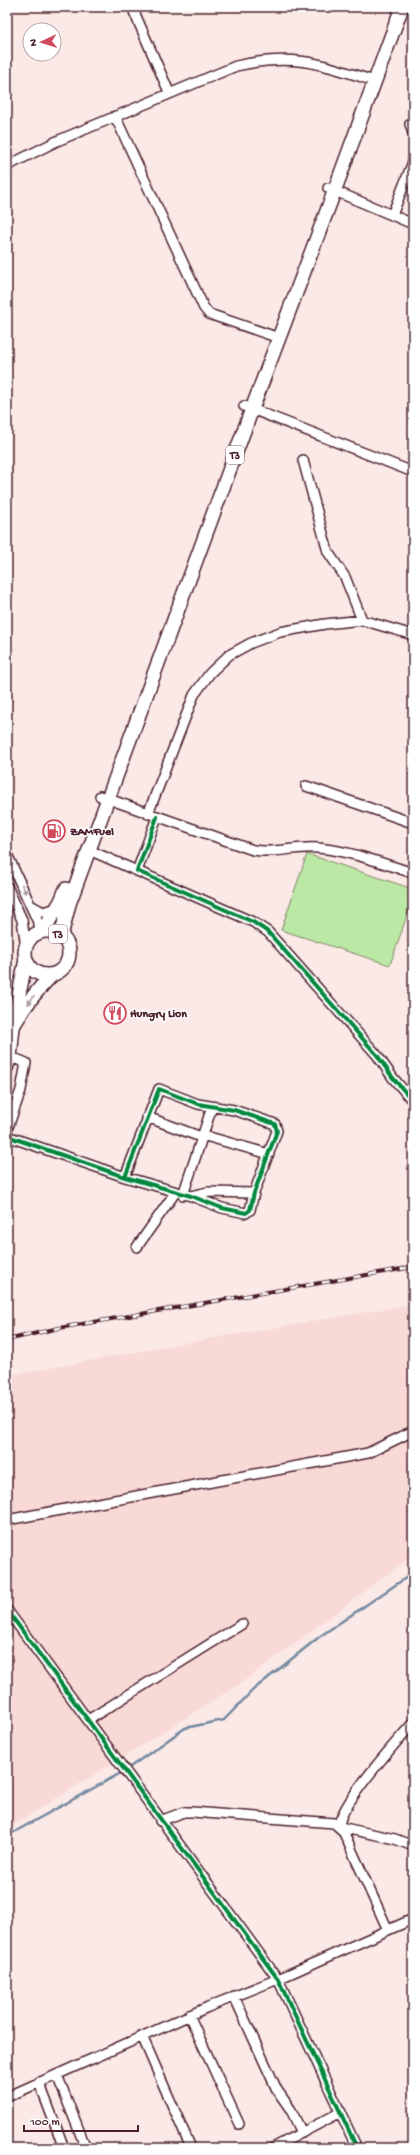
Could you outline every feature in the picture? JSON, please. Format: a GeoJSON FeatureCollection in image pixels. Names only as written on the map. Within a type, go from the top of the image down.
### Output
{"type":"FeatureCollection","features":[{"type":"Feature","properties":{"kind":"highway","name":"T3"},"geometry":{"type":"LineString","coordinates":[[14,1024],[26,953],[30,939],[42,931],[57,908],[104,797],[248,407],[331,189],[370,80],[393,7]]}},
{"type":"Feature","properties":{"kind":"highway","name":"T3"},"geometry":{"type":"LineString","coordinates":[[370,80],[402,7]]}},
{"type":"Feature","properties":{"kind":"highway","name":"T3"},"geometry":{"type":"LineString","coordinates":[[61,936],[68,904],[89,850],[104,797]]}},
{"type":"Feature","properties":{"kind":"highway","name":"T3"},"geometry":{"type":"LineString","coordinates":[[7,1038],[14,1024],[41,985],[64,967],[69,955],[66,941],[61,936],[53,932],[42,931]]}},
{"type":"Feature","properties":{"kind":"highway"},"geometry":{"type":"LineString","coordinates":[[26,953],[36,972],[44,975],[52,975]]}},
{"type":"Feature","properties":{"kind":"street"},"geometry":{"type":"LineString","coordinates":[[132,7],[170,92]]}},
{"type":"Feature","properties":{"kind":"street"},"geometry":{"type":"LineString","coordinates":[[8,163],[170,92],[236,66],[263,60],[282,59],[322,64],[370,80]]}},
{"type":"Feature","properties":{"kind":"street"},"geometry":{"type":"LineString","coordinates":[[115,116],[204,308],[209,314],[275,336]]}},
{"type":"Feature","properties":{"kind":"street"},"geometry":{"type":"LineString","coordinates":[[410,124],[413,133]]}},
{"type":"Feature","properties":{"kind":"street"},"geometry":{"type":"LineString","coordinates":[[392,215],[413,162]]}},
{"type":"Feature","properties":{"kind":"street"},"geometry":{"type":"LineString","coordinates":[[331,189],[413,224]]}},
{"type":"Feature","properties":{"kind":"street"},"geometry":{"type":"LineString","coordinates":[[248,407],[413,472]]}},
{"type":"Feature","properties":{"kind":"street"},"geometry":{"type":"LineString","coordinates":[[303,460],[328,552],[345,578],[362,620]]}},
{"type":"Feature","properties":{"kind":"street"},"geometry":{"type":"LineString","coordinates":[[148,814],[183,718],[194,695],[210,673],[229,655],[252,643],[280,632],[325,624],[362,620],[413,636]]}},
{"type":"Feature","properties":{"kind":"street"},"geometry":{"type":"LineString","coordinates":[[306,786],[413,823]]}},
{"type":"Feature","properties":{"kind":"street"},"geometry":{"type":"LineString","coordinates":[[104,797],[148,814],[253,850],[263,851],[317,848],[338,851],[413,873]]}},
{"type":"Feature","properties":{"kind":"street"},"geometry":{"type":"LineString","coordinates":[[137,871],[157,817]]}},
{"type":"Feature","properties":{"kind":"street"},"geometry":{"type":"LineString","coordinates":[[89,850],[253,922],[268,932],[377,1055],[392,1078],[413,1101]]}},
{"type":"Feature","properties":{"kind":"street"},"geometry":{"type":"LineString","coordinates":[[7,854],[42,931]]}},
{"type":"Feature","properties":{"kind":"street"},"geometry":{"type":"LineString","coordinates":[[7,886],[22,920],[26,953]]}},
{"type":"Feature","properties":{"kind":"street"},"geometry":{"type":"LineString","coordinates":[[31,905],[43,912],[51,912],[57,908]]}},
{"type":"Feature","properties":{"kind":"street"},"geometry":{"type":"LineString","coordinates":[[7,1071],[12,1058],[14,1024]]}},
{"type":"Feature","properties":{"kind":"street"},"geometry":{"type":"LineString","coordinates":[[7,1047],[9,1056],[26,1063],[21,1090],[7,1130]]}},
{"type":"Feature","properties":{"kind":"street"},"geometry":{"type":"LineString","coordinates":[[7,1136],[124,1177],[183,1194],[222,1208],[246,1213],[250,1210],[254,1193],[277,1131],[275,1124],[234,1110],[198,1104],[159,1089],[124,1177]]}},
{"type":"Feature","properties":{"kind":"street"},"geometry":{"type":"LineString","coordinates":[[137,1247],[183,1194],[212,1107]]}},
{"type":"Feature","properties":{"kind":"street"},"geometry":{"type":"LineString","coordinates":[[147,1117],[202,1136],[269,1154]]}},
{"type":"Feature","properties":{"kind":"street"},"geometry":{"type":"LineString","coordinates":[[183,1194],[208,1192],[254,1193]]}},
{"type":"Feature","properties":{"kind":"street"},"geometry":{"type":"LineString","coordinates":[[7,1520],[368,1453],[413,1431]]}},
{"type":"Feature","properties":{"kind":"street"},"geometry":{"type":"LineString","coordinates":[[7,1610],[160,1821],[278,1979],[357,2148]]}},
{"type":"Feature","properties":{"kind":"street"},"geometry":{"type":"LineString","coordinates":[[88,1720],[242,1624]]}},
{"type":"Feature","properties":{"kind":"street"},"geometry":{"type":"LineString","coordinates":[[388,1930],[366,1877],[339,1827],[341,1816],[358,1789],[413,1723]]}},
{"type":"Feature","properties":{"kind":"street"},"geometry":{"type":"LineString","coordinates":[[160,1821],[184,1812],[325,1821],[339,1827],[395,1839],[413,1846]]}},
{"type":"Feature","properties":{"kind":"street"},"geometry":{"type":"LineString","coordinates":[[7,2097],[189,2015],[278,1979],[413,1919]]}},
{"type":"Feature","properties":{"kind":"street"},"geometry":{"type":"LineString","coordinates":[[234,1996],[277,2090],[291,2110],[302,2133]]}},
{"type":"Feature","properties":{"kind":"street"},"geometry":{"type":"LineString","coordinates":[[189,2015],[238,2124]]}},
{"type":"Feature","properties":{"kind":"street"},"geometry":{"type":"LineString","coordinates":[[142,2036],[191,2148]]}},
{"type":"Feature","properties":{"kind":"street"},"geometry":{"type":"LineString","coordinates":[[57,2074],[86,2148]]}},
{"type":"Feature","properties":{"kind":"street"},"geometry":{"type":"LineString","coordinates":[[39,2082],[64,2148]]}},
{"type":"Feature","properties":{"kind":"street"},"geometry":{"type":"LineString","coordinates":[[272,2148],[341,2112]]}},
{"type":"Feature","properties":{"kind":"shaded area"},"geometry":{"type":"Polygon","coordinates":[[[413,1304],[413,1555],[240,1684],[7,1829],[7,1376],[167,1346],[413,1304]]]}},
{"type":"Feature","properties":{"kind":"green space"},"geometry":{"type":"Polygon","coordinates":[[[307,854],[413,889],[413,898],[390,965],[281,930],[307,854]]]}},
{"type":"Feature","properties":{"kind":"waterway"},"geometry":{"type":"LineString","coordinates":[[130,1767],[185,1728],[224,1720],[253,1690],[319,1637],[413,1573]]}},
{"type":"Feature","properties":{"kind":"waterway"},"geometry":{"type":"LineString","coordinates":[[7,1836],[119,1774]]}},
{"type":"Feature","properties":{"kind":"railway"},"geometry":{"type":"LineString","coordinates":[[7,1340],[59,1328],[413,1267]]}},
{"type":"Feature","properties":{"kind":"cycle path"},"geometry":{"type":"LineString","coordinates":[[157,817],[137,871],[253,922],[268,932],[377,1055],[393,1078],[413,1101]]}},
{"type":"Feature","properties":{"kind":"cycle path"},"geometry":{"type":"LineString","coordinates":[[7,1136],[125,1177],[191,1196],[222,1208],[246,1213],[250,1210],[254,1193],[277,1131],[275,1124],[234,1110],[198,1104],[159,1089],[125,1177]]}},
{"type":"Feature","properties":{"kind":"cycle path"},"geometry":{"type":"LineString","coordinates":[[7,1610],[278,1979],[357,2148]]}},
{"type":"Feature","properties":{"kind":"place","name":"ZAMFuel"},"geometry":{"type":"Point","coordinates":[54,831]}},
{"type":"Feature","properties":{"kind":"place","name":"Hungry Lion"},"geometry":{"type":"Point","coordinates":[115,1013]}}]}
